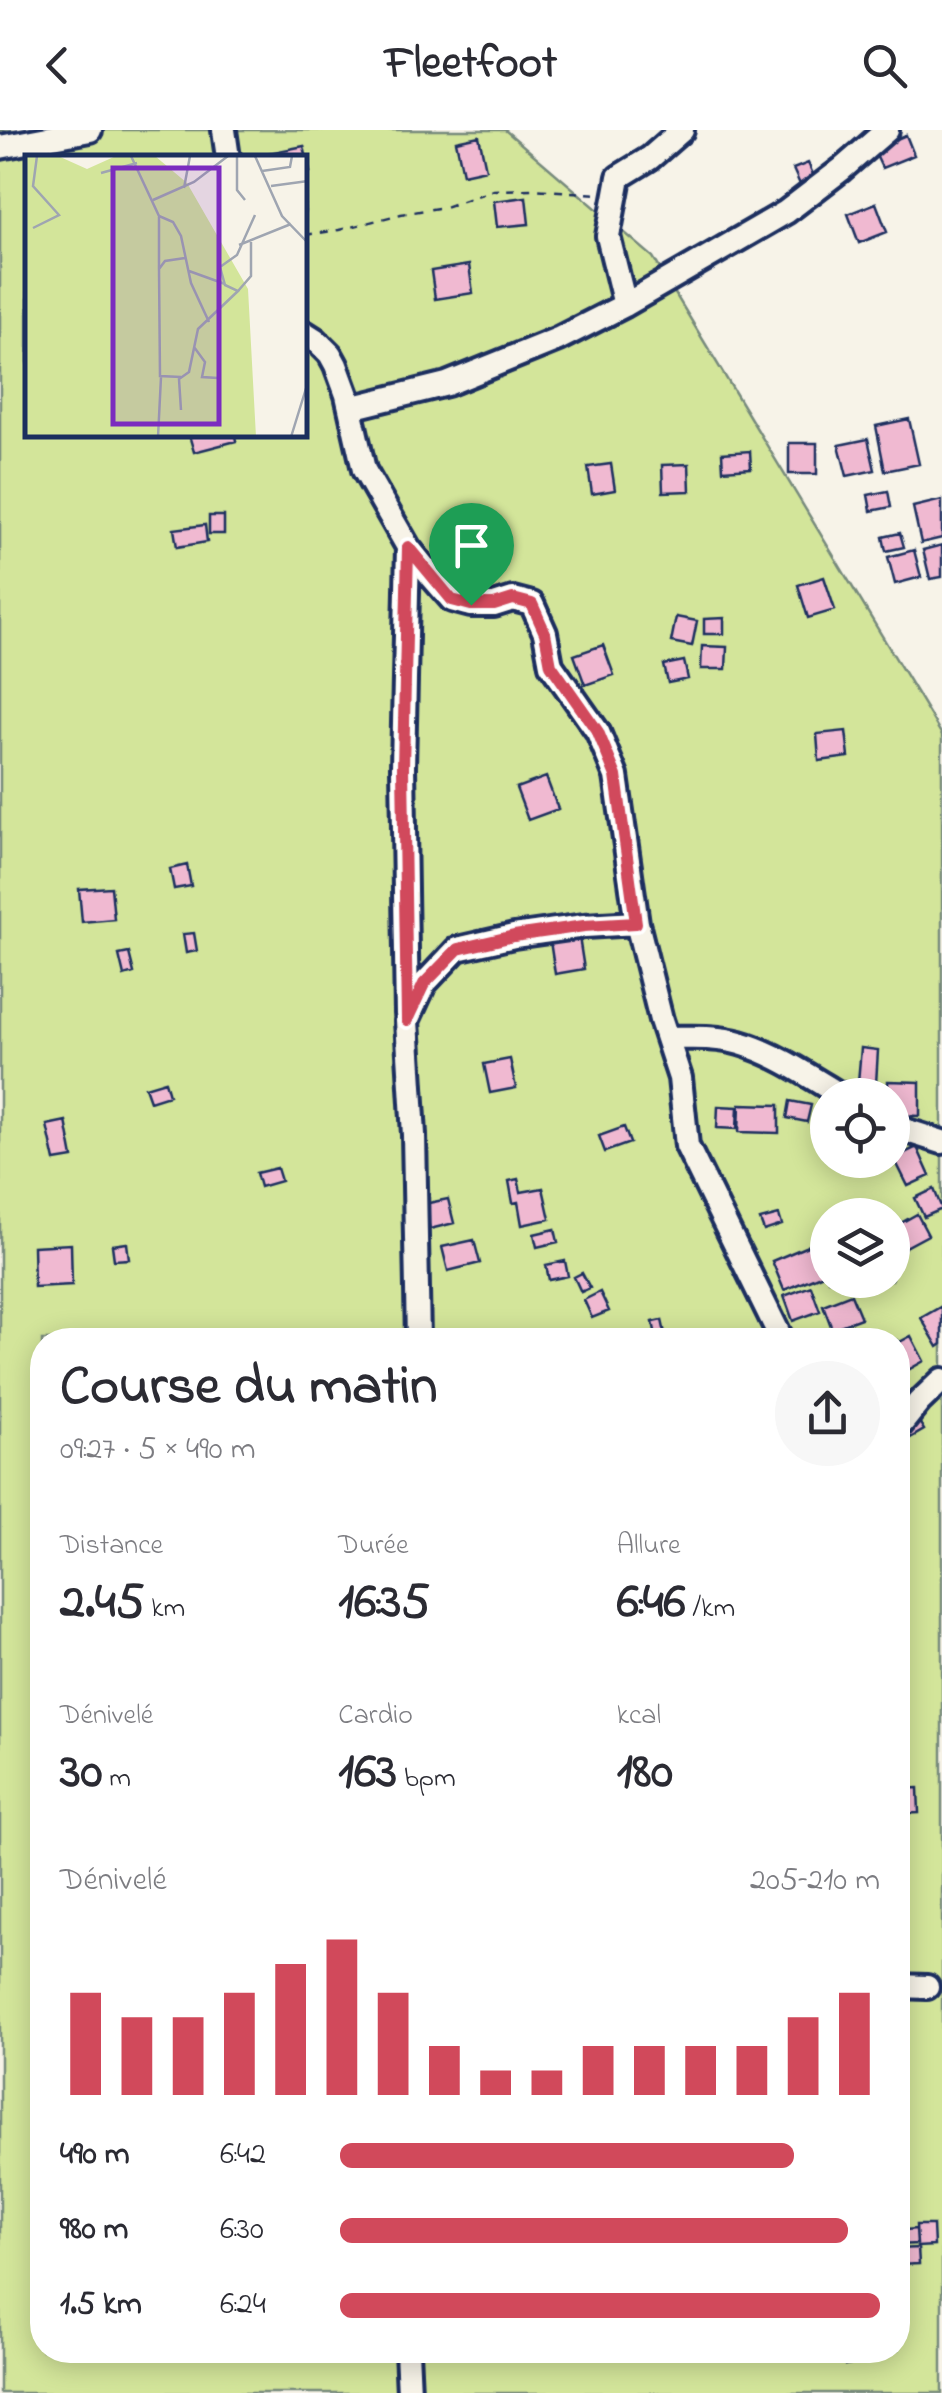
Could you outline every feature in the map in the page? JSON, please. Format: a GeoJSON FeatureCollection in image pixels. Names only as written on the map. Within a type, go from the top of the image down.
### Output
{"type":"FeatureCollection","features":[{"type":"Feature","properties":{"kind":"street"},"geometry":{"type":"LineString","coordinates":[[0,147],[90,130]]}},
{"type":"Feature","properties":{"kind":"street"},"geometry":{"type":"LineString","coordinates":[[224,130],[228,155]]}},
{"type":"Feature","properties":{"kind":"street"},"geometry":{"type":"LineString","coordinates":[[625,305],[608,236],[619,178],[682,130]]}},
{"type":"Feature","properties":{"kind":"street"},"geometry":{"type":"LineString","coordinates":[[350,408],[448,384],[558,339],[625,305],[786,212],[887,130]]}},
{"type":"Feature","properties":{"kind":"street"},"geometry":{"type":"LineString","coordinates":[[308,336],[330,354],[336,365],[364,470],[408,547],[452,600],[471,605],[494,605],[513,599],[532,604],[545,633],[551,665],[598,732],[616,776],[636,923],[660,1020],[680,1078],[688,1146],[776,1328]]}},
{"type":"Feature","properties":{"kind":"street"},"geometry":{"type":"LineString","coordinates":[[408,547],[403,768],[418,1328]]}},
{"type":"Feature","properties":{"kind":"street"},"geometry":{"type":"LineString","coordinates":[[407,1020],[424,984],[458,949],[567,928],[636,923]]}},
{"type":"Feature","properties":{"kind":"street"},"geometry":{"type":"LineString","coordinates":[[667,1038],[740,1043],[810,1078]]}},
{"type":"Feature","properties":{"kind":"street"},"geometry":{"type":"LineString","coordinates":[[910,1132],[942,1142]]}},
{"type":"Feature","properties":{"kind":"street"},"geometry":{"type":"LineString","coordinates":[[910,1413],[942,1380]]}},
{"type":"Feature","properties":{"kind":"street"},"geometry":{"type":"LineString","coordinates":[[910,1987],[928,1988]]}},
{"type":"Feature","properties":{"kind":"street"},"geometry":{"type":"LineString","coordinates":[[408,2363],[409,2393]]}},
{"type":"Feature","properties":{"kind":"path"},"geometry":{"type":"LineString","coordinates":[[308,235],[446,208],[494,190],[586,192],[616,198]]}},
{"type":"Feature","properties":{"kind":"green space"},"geometry":{"type":"Polygon","coordinates":[[[0,130],[505,130],[653,257],[942,735],[942,2393],[0,2393],[0,130]]]}},
{"type":"Feature","properties":{"kind":"building"},"geometry":{"type":"Polygon","coordinates":[[[906,135],[914,155],[882,168],[873,149],[906,135]]]}},
{"type":"Feature","properties":{"kind":"building"},"geometry":{"type":"Polygon","coordinates":[[[479,136],[486,169],[463,174],[456,141],[479,136]]]}},
{"type":"Feature","properties":{"kind":"building"},"geometry":{"type":"Polygon","coordinates":[[[304,146],[306,155],[269,155],[304,146]]]}},
{"type":"Feature","properties":{"kind":"building"},"geometry":{"type":"Polygon","coordinates":[[[808,163],[817,183],[802,189],[793,169],[808,163]]]}},
{"type":"Feature","properties":{"kind":"building"},"geometry":{"type":"Polygon","coordinates":[[[526,197],[529,224],[497,227],[494,201],[526,197]]]}},
{"type":"Feature","properties":{"kind":"building"},"geometry":{"type":"Polygon","coordinates":[[[876,203],[887,232],[859,243],[848,214],[876,203]]]}},
{"type":"Feature","properties":{"kind":"building"},"geometry":{"type":"Polygon","coordinates":[[[469,265],[473,293],[435,299],[431,271],[469,265]]]}},
{"type":"Feature","properties":{"kind":"building"},"geometry":{"type":"Polygon","coordinates":[[[909,419],[919,464],[885,471],[876,426],[909,419]]]}},
{"type":"Feature","properties":{"kind":"building"},"geometry":{"type":"Polygon","coordinates":[[[190,438],[236,438],[236,441],[194,452],[190,438]]]}},
{"type":"Feature","properties":{"kind":"building"},"geometry":{"type":"Polygon","coordinates":[[[868,439],[875,470],[847,476],[839,445],[868,439]]]}},
{"type":"Feature","properties":{"kind":"building"},"geometry":{"type":"Polygon","coordinates":[[[789,443],[817,443],[817,474],[789,474],[789,443]]]}},
{"type":"Feature","properties":{"kind":"building"},"geometry":{"type":"Polygon","coordinates":[[[750,451],[751,468],[723,470],[722,453],[750,451]]]}},
{"type":"Feature","properties":{"kind":"building"},"geometry":{"type":"Polygon","coordinates":[[[611,464],[615,490],[592,494],[588,467],[611,464]]]}},
{"type":"Feature","properties":{"kind":"building"},"geometry":{"type":"Polygon","coordinates":[[[689,464],[690,491],[663,492],[662,465],[689,464]]]}},
{"type":"Feature","properties":{"kind":"building"},"geometry":{"type":"Polygon","coordinates":[[[888,491],[891,507],[871,511],[868,495],[888,491]]]}},
{"type":"Feature","properties":{"kind":"building"},"geometry":{"type":"Polygon","coordinates":[[[942,500],[942,538],[921,543],[913,507],[942,500]]]}},
{"type":"Feature","properties":{"kind":"building"},"geometry":{"type":"Polygon","coordinates":[[[209,516],[224,516],[224,534],[209,534],[209,516]]]}},
{"type":"Feature","properties":{"kind":"building"},"geometry":{"type":"Polygon","coordinates":[[[205,525],[207,542],[177,547],[174,529],[205,525]]]}},
{"type":"Feature","properties":{"kind":"building"},"geometry":{"type":"Polygon","coordinates":[[[900,533],[904,547],[886,551],[883,537],[900,533]]]}},
{"type":"Feature","properties":{"kind":"building"},"geometry":{"type":"Polygon","coordinates":[[[942,545],[942,577],[930,579],[923,550],[942,545]]]}},
{"type":"Feature","properties":{"kind":"building"},"geometry":{"type":"Polygon","coordinates":[[[914,550],[921,577],[895,584],[888,557],[914,550]]]}},
{"type":"Feature","properties":{"kind":"building"},"geometry":{"type":"Polygon","coordinates":[[[824,577],[835,610],[808,618],[798,585],[824,577]]]}},
{"type":"Feature","properties":{"kind":"building"},"geometry":{"type":"Polygon","coordinates":[[[676,617],[697,621],[692,646],[671,642],[676,617]]]}},
{"type":"Feature","properties":{"kind":"building"},"geometry":{"type":"Polygon","coordinates":[[[724,618],[724,634],[704,634],[704,619],[724,618]]]}},
{"type":"Feature","properties":{"kind":"building"},"geometry":{"type":"Polygon","coordinates":[[[603,645],[614,675],[585,685],[574,655],[603,645]]]}},
{"type":"Feature","properties":{"kind":"building"},"geometry":{"type":"Polygon","coordinates":[[[702,646],[727,647],[726,669],[701,669],[702,646]]]}},
{"type":"Feature","properties":{"kind":"building"},"geometry":{"type":"Polygon","coordinates":[[[684,661],[688,679],[668,683],[664,665],[684,661]]]}},
{"type":"Feature","properties":{"kind":"building"},"geometry":{"type":"Polygon","coordinates":[[[846,731],[849,757],[819,761],[817,734],[846,731]]]}},
{"type":"Feature","properties":{"kind":"building"},"geometry":{"type":"Polygon","coordinates":[[[546,777],[558,809],[528,820],[516,788],[546,777]]]}},
{"type":"Feature","properties":{"kind":"building"},"geometry":{"type":"Polygon","coordinates":[[[187,865],[191,886],[174,889],[170,869],[187,865]]]}},
{"type":"Feature","properties":{"kind":"building"},"geometry":{"type":"Polygon","coordinates":[[[111,887],[114,919],[82,922],[79,889],[111,887]]]}},
{"type":"Feature","properties":{"kind":"building"},"geometry":{"type":"Polygon","coordinates":[[[194,933],[197,951],[186,953],[183,934],[194,933]]]}},
{"type":"Feature","properties":{"kind":"building"},"geometry":{"type":"Polygon","coordinates":[[[579,937],[584,969],[555,974],[550,941],[579,937]]]}},
{"type":"Feature","properties":{"kind":"building"},"geometry":{"type":"Polygon","coordinates":[[[129,953],[134,973],[124,976],[119,955],[129,953]]]}},
{"type":"Feature","properties":{"kind":"building"},"geometry":{"type":"Polygon","coordinates":[[[861,1048],[878,1050],[876,1078],[858,1078],[861,1048]]]}},
{"type":"Feature","properties":{"kind":"building"},"geometry":{"type":"Polygon","coordinates":[[[510,1059],[516,1088],[490,1093],[484,1064],[510,1059]]]}},
{"type":"Feature","properties":{"kind":"building"},"geometry":{"type":"Polygon","coordinates":[[[165,1081],[169,1095],[150,1101],[145,1087],[165,1081]]]}},
{"type":"Feature","properties":{"kind":"building"},"geometry":{"type":"Polygon","coordinates":[[[910,1082],[920,1082],[920,1116],[910,1116],[910,1082]]]}},
{"type":"Feature","properties":{"kind":"building"},"geometry":{"type":"Polygon","coordinates":[[[790,1101],[810,1105],[807,1122],[787,1118],[790,1101]]]}},
{"type":"Feature","properties":{"kind":"building"},"geometry":{"type":"Polygon","coordinates":[[[740,1104],[779,1105],[779,1133],[739,1132],[740,1104]]]}},
{"type":"Feature","properties":{"kind":"building"},"geometry":{"type":"Polygon","coordinates":[[[718,1106],[738,1107],[737,1129],[717,1128],[718,1106]]]}},
{"type":"Feature","properties":{"kind":"building"},"geometry":{"type":"Polygon","coordinates":[[[66,1121],[73,1158],[55,1161],[47,1125],[66,1121]]]}},
{"type":"Feature","properties":{"kind":"building"},"geometry":{"type":"Polygon","coordinates":[[[624,1127],[630,1143],[605,1152],[599,1136],[624,1127]]]}},
{"type":"Feature","properties":{"kind":"building"},"geometry":{"type":"Polygon","coordinates":[[[917,1147],[930,1176],[908,1186],[904,1178],[910,1178],[910,1150],[917,1147]]]}},
{"type":"Feature","properties":{"kind":"building"},"geometry":{"type":"Polygon","coordinates":[[[277,1168],[281,1181],[260,1187],[256,1173],[277,1168]]]}},
{"type":"Feature","properties":{"kind":"building"},"geometry":{"type":"Polygon","coordinates":[[[518,1179],[521,1192],[543,1188],[550,1219],[522,1225],[509,1181],[518,1179]]]}},
{"type":"Feature","properties":{"kind":"building"},"geometry":{"type":"Polygon","coordinates":[[[934,1189],[942,1209],[924,1217],[915,1198],[934,1189]]]}},
{"type":"Feature","properties":{"kind":"building"},"geometry":{"type":"Polygon","coordinates":[[[448,1199],[454,1223],[430,1229],[424,1204],[448,1199]]]}},
{"type":"Feature","properties":{"kind":"building"},"geometry":{"type":"Polygon","coordinates":[[[917,1214],[928,1235],[910,1245],[910,1218],[917,1214]]]}},
{"type":"Feature","properties":{"kind":"building"},"geometry":{"type":"Polygon","coordinates":[[[779,1215],[782,1225],[764,1231],[760,1220],[779,1215]]]}},
{"type":"Feature","properties":{"kind":"building"},"geometry":{"type":"Polygon","coordinates":[[[555,1229],[558,1242],[537,1247],[534,1234],[555,1229]]]}},
{"type":"Feature","properties":{"kind":"building"},"geometry":{"type":"Polygon","coordinates":[[[474,1240],[480,1263],[448,1271],[442,1247],[474,1240]]]}},
{"type":"Feature","properties":{"kind":"building"},"geometry":{"type":"Polygon","coordinates":[[[127,1243],[129,1259],[114,1260],[112,1245],[127,1243]]]}},
{"type":"Feature","properties":{"kind":"building"},"geometry":{"type":"Polygon","coordinates":[[[71,1244],[72,1285],[34,1287],[33,1246],[71,1244]]]}},
{"type":"Feature","properties":{"kind":"building"},"geometry":{"type":"Polygon","coordinates":[[[810,1245],[810,1279],[784,1290],[772,1261],[810,1245]]]}},
{"type":"Feature","properties":{"kind":"building"},"geometry":{"type":"Polygon","coordinates":[[[565,1261],[568,1276],[549,1280],[546,1265],[565,1261]]]}},
{"type":"Feature","properties":{"kind":"building"},"geometry":{"type":"Polygon","coordinates":[[[582,1273],[590,1288],[581,1292],[574,1277],[582,1273]]]}},
{"type":"Feature","properties":{"kind":"building"},"geometry":{"type":"Polygon","coordinates":[[[810,1286],[810,1298],[815,1298],[820,1311],[793,1321],[784,1296],[810,1286]]]}},
{"type":"Feature","properties":{"kind":"building"},"geometry":{"type":"Polygon","coordinates":[[[600,1292],[609,1311],[592,1318],[584,1300],[600,1292]]]}},
{"type":"Feature","properties":{"kind":"building"},"geometry":{"type":"Polygon","coordinates":[[[853,1298],[861,1318],[832,1328],[823,1305],[853,1298]]]}},
{"type":"Feature","properties":{"kind":"building"},"geometry":{"type":"Polygon","coordinates":[[[942,1306],[942,1344],[938,1347],[921,1318],[942,1306]]]}},
{"type":"Feature","properties":{"kind":"building"},"geometry":{"type":"Polygon","coordinates":[[[662,1320],[664,1328],[654,1328],[653,1322],[662,1320]]]}},
{"type":"Feature","properties":{"kind":"building"},"geometry":{"type":"Polygon","coordinates":[[[910,1337],[924,1361],[910,1369],[910,1337]]]}},
{"type":"Feature","properties":{"kind":"building"},"geometry":{"type":"Polygon","coordinates":[[[914,1413],[924,1430],[910,1438],[910,1415],[914,1413]]]}},
{"type":"Feature","properties":{"kind":"building"},"geometry":{"type":"Polygon","coordinates":[[[910,1788],[918,1788],[919,1813],[910,1813],[910,1788]]]}},
{"type":"Feature","properties":{"kind":"building"},"geometry":{"type":"Polygon","coordinates":[[[916,2225],[933,2225],[934,2246],[917,2247],[916,2225]]]}},
{"type":"Feature","properties":{"kind":"building"},"geometry":{"type":"Polygon","coordinates":[[[916,2229],[917,2244],[910,2244],[910,2230],[916,2229]]]}},
{"type":"Feature","properties":{"kind":"building"},"geometry":{"type":"Polygon","coordinates":[[[910,2248],[918,2248],[919,2264],[910,2264],[910,2248]]]}},
{"type":"Feature","properties":{"kind":"route"},"geometry":{"type":"LineString","coordinates":[[408,547],[452,600],[471,605],[494,605],[513,599],[532,604],[545,633],[551,665],[598,732],[616,776],[636,923],[514,936],[458,949],[424,984],[407,1020],[403,768],[408,547]]}}]}
